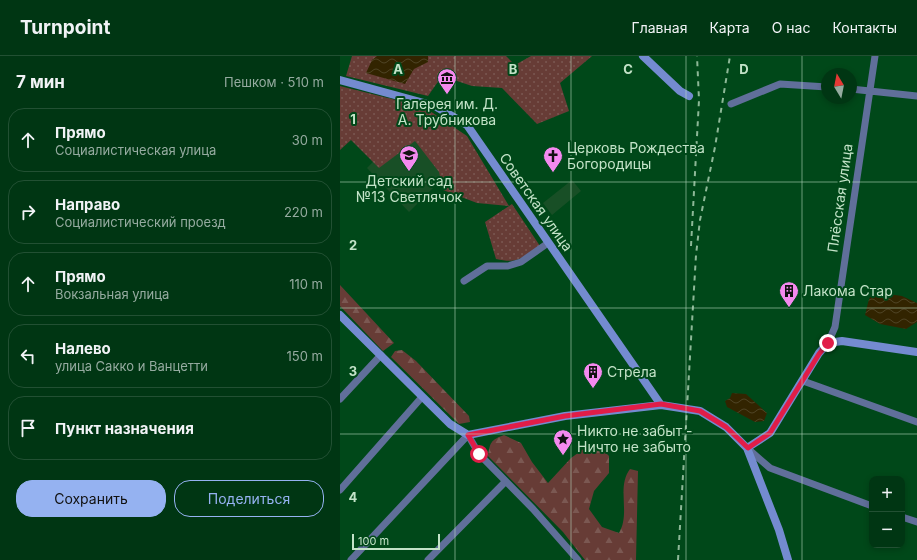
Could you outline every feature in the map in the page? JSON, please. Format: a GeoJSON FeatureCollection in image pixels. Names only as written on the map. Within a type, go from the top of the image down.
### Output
{"type":"FeatureCollection","features":[{"type":"Feature","properties":{"kind":"main road"},"geometry":{"type":"LineString","coordinates":[[643,56],[680,91],[688,96]]}},
{"type":"Feature","properties":{"kind":"main road","name":"Советская улица"},"geometry":{"type":"LineString","coordinates":[[340,80],[435,106],[467,125],[661,404]]}},
{"type":"Feature","properties":{"kind":"main road"},"geometry":{"type":"LineString","coordinates":[[340,315],[450,424],[468,435],[565,416],[661,404],[700,411],[726,427],[748,448],[779,530],[788,560]]}},
{"type":"Feature","properties":{"kind":"main road"},"geometry":{"type":"LineString","coordinates":[[748,448],[770,433],[819,354],[828,343],[842,341],[917,352]]}},
{"type":"Feature","properties":{"kind":"street","name":"Плёсская улица"},"geometry":{"type":"LineString","coordinates":[[828,343],[835,327],[875,56]]}},
{"type":"Feature","properties":{"kind":"street"},"geometry":{"type":"LineString","coordinates":[[731,104],[780,84],[821,87]]}},
{"type":"Feature","properties":{"kind":"street"},"geometry":{"type":"LineString","coordinates":[[857,89],[917,96]]}},
{"type":"Feature","properties":{"kind":"street"},"geometry":{"type":"LineString","coordinates":[[464,280],[487,266],[508,266],[521,262],[548,243]]}},
{"type":"Feature","properties":{"kind":"street"},"geometry":{"type":"LineString","coordinates":[[340,399],[381,355]]}},
{"type":"Feature","properties":{"kind":"street"},"geometry":{"type":"LineString","coordinates":[[803,381],[917,422]]}},
{"type":"Feature","properties":{"kind":"street"},"geometry":{"type":"LineString","coordinates":[[340,490],[422,397]]}},
{"type":"Feature","properties":{"kind":"street"},"geometry":{"type":"LineString","coordinates":[[351,560],[468,435],[479,454],[533,509],[578,560]]}},
{"type":"Feature","properties":{"kind":"street"},"geometry":{"type":"LineString","coordinates":[[748,448],[770,468],[869,505]]}},
{"type":"Feature","properties":{"kind":"street"},"geometry":{"type":"LineString","coordinates":[[428,560],[505,482]]}},
{"type":"Feature","properties":{"kind":"street"},"geometry":{"type":"LineString","coordinates":[[905,518],[917,522]]}},
{"type":"Feature","properties":{"kind":"shaded area","name":"Детский сад №13 Светлячок"},"geometry":{"type":"Polygon","coordinates":[[[401,133],[414,139],[448,173],[409,212],[367,168],[401,133]]]}},
{"type":"Feature","properties":{"kind":"shaded area"},"geometry":{"type":"Polygon","coordinates":[[[572,180],[581,191],[552,215],[543,203],[572,180]]]}},
{"type":"Feature","properties":{"kind":"green space"},"geometry":{"type":"Polygon","coordinates":[[[352,56],[506,56],[515,65],[531,56],[592,56],[560,83],[569,111],[537,124],[502,88],[472,86],[442,76],[428,96],[346,76],[352,56]]]}},
{"type":"Feature","properties":{"kind":"green space"},"geometry":{"type":"Polygon","coordinates":[[[340,86],[424,107],[467,136],[509,206],[477,203],[443,190],[439,172],[415,141],[379,168],[351,140],[340,150],[340,86]]]}},
{"type":"Feature","properties":{"kind":"green space"},"geometry":{"type":"Polygon","coordinates":[[[512,204],[540,246],[520,259],[510,261],[496,259],[485,222],[512,204]]]}},
{"type":"Feature","properties":{"kind":"green space"},"geometry":{"type":"Polygon","coordinates":[[[340,285],[394,343],[383,351],[340,306],[340,285]]]}},
{"type":"Feature","properties":{"kind":"green space"},"geometry":{"type":"Polygon","coordinates":[[[402,350],[416,361],[469,416],[470,422],[459,424],[391,357],[395,351],[402,350]]]}},
{"type":"Feature","properties":{"kind":"green space"},"geometry":{"type":"Polygon","coordinates":[[[504,435],[521,443],[532,462],[548,483],[571,458],[589,445],[601,448],[609,456],[609,473],[594,491],[589,509],[602,527],[619,533],[624,517],[624,484],[626,476],[630,469],[638,471],[636,560],[585,560],[563,532],[488,456],[492,442],[496,438],[504,435]]]}},
{"type":"Feature","properties":{"kind":"water"},"geometry":{"type":"Polygon","coordinates":[[[377,56],[428,56],[428,62],[414,69],[405,84],[366,73],[372,60],[377,56]]]}},
{"type":"Feature","properties":{"kind":"water"},"geometry":{"type":"Polygon","coordinates":[[[874,292],[902,296],[917,303],[917,322],[906,329],[880,324],[865,315],[869,299],[874,292]]]}},
{"type":"Feature","properties":{"kind":"water"},"geometry":{"type":"Polygon","coordinates":[[[732,393],[746,394],[767,413],[764,421],[755,422],[727,407],[725,401],[730,398],[732,393]]]}},
{"type":"Feature","properties":{"kind":"railway"},"geometry":{"type":"LineString","coordinates":[[691,246],[699,100],[697,56]]}},
{"type":"Feature","properties":{"kind":"railway"},"geometry":{"type":"LineString","coordinates":[[678,560],[696,255],[700,220],[715,147],[730,56]]}},
{"type":"Feature","properties":{"kind":"place","name":"Галерея им. Д. А. Трубникова"},"geometry":{"type":"Point","coordinates":[447,95]}},
{"type":"Feature","properties":{"kind":"place","name":"Детский сад №13 Светлячок"},"geometry":{"type":"Point","coordinates":[409,172]}},
{"type":"Feature","properties":{"kind":"place","name":"Церковь Рождества Богородицы"},"geometry":{"type":"Point","coordinates":[553,173]}},
{"type":"Feature","properties":{"kind":"place","name":"Лакома Стар"},"geometry":{"type":"Point","coordinates":[789,308]}},
{"type":"Feature","properties":{"kind":"place","name":"Стрела"},"geometry":{"type":"Point","coordinates":[593,389]}},
{"type":"Feature","properties":{"kind":"place","name":"Никто не забыт - Ничто не забыто"},"geometry":{"type":"Point","coordinates":[563,456]}},
{"type":"Feature","properties":{"kind":"route"},"geometry":{"type":"LineString","coordinates":[[479,454],[468,435],[565,416],[661,404],[700,411],[726,427],[748,448],[770,433],[819,354],[828,343]]}}]}
